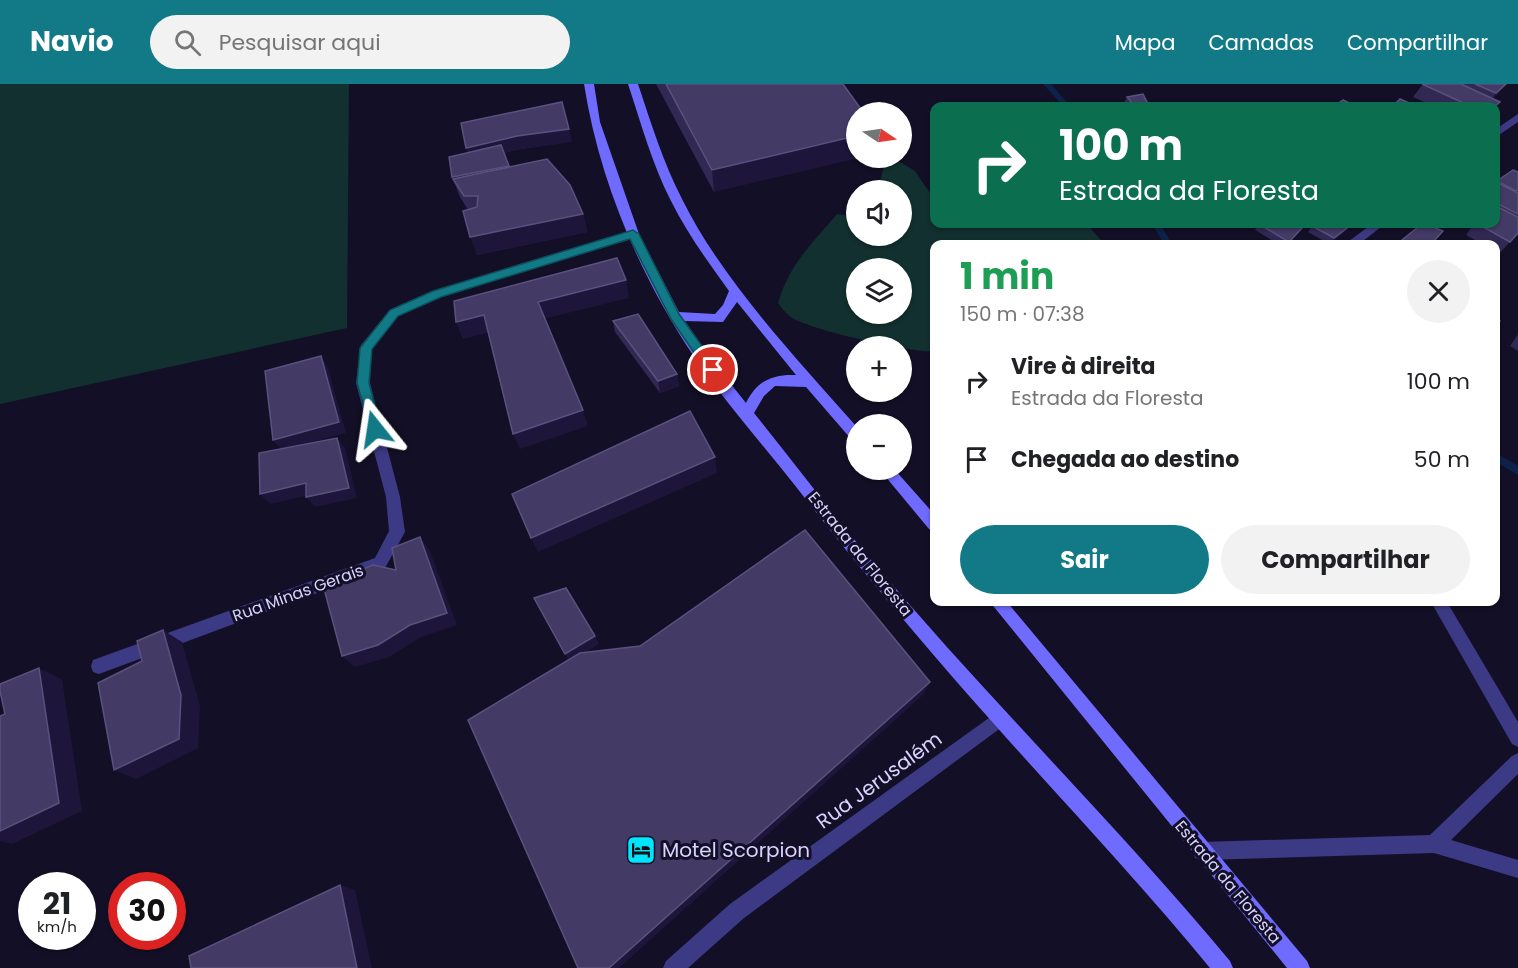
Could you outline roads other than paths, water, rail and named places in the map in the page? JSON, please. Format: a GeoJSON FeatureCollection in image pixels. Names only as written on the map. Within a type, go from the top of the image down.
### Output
{"type":"FeatureCollection","features":[{"type":"Feature","properties":{"kind":"main road","name":"Estrada da Floresta"},"geometry":{"type":"LineString","coordinates":[[589,84],[595,122],[633,234],[675,316],[701,356],[748,412],[873,574],[1000,718],[1166,899],[1223,968]]}},
{"type":"Feature","properties":{"kind":"main road"},"geometry":{"type":"LineString","coordinates":[[633,84],[658,158],[684,214],[735,291],[846,424]]}},
{"type":"Feature","properties":{"kind":"main road"},"geometry":{"type":"LineString","coordinates":[[675,316],[718,319],[729,307],[735,291]]}},
{"type":"Feature","properties":{"kind":"main road"},"geometry":{"type":"LineString","coordinates":[[748,412],[760,387],[771,381],[785,379],[809,382]]}},
{"type":"Feature","properties":{"kind":"main road"},"geometry":{"type":"LineString","coordinates":[[896,480],[930,519]]}},
{"type":"Feature","properties":{"kind":"main road","name":"Estrada da Floresta"},"geometry":{"type":"LineString","coordinates":[[1001,606],[1300,968]]}},
{"type":"Feature","properties":{"kind":"street"},"geometry":{"type":"LineString","coordinates":[[1500,131],[1518,117]]}},
{"type":"Feature","properties":{"kind":"street"},"geometry":{"type":"LineString","coordinates":[[1357,240],[1373,228]]}},
{"type":"Feature","properties":{"kind":"street","name":"Rua Minas Gerais"},"geometry":{"type":"LineString","coordinates":[[99,666],[380,563],[397,532],[393,497],[363,383],[366,348],[394,313],[437,294],[633,234]]}},
{"type":"Feature","properties":{"kind":"street"},"geometry":{"type":"LineString","coordinates":[[1441,606],[1518,738]]}},
{"type":"Feature","properties":{"kind":"street","name":"Rua Jerusalém"},"geometry":{"type":"LineString","coordinates":[[673,968],[738,911],[1000,718]]}},
{"type":"Feature","properties":{"kind":"street"},"geometry":{"type":"LineString","coordinates":[[1434,844],[1518,762]]}},
{"type":"Feature","properties":{"kind":"street"},"geometry":{"type":"LineString","coordinates":[[1202,852],[1434,844],[1518,869]]}},
{"type":"Feature","properties":{"kind":"waterway"},"geometry":{"type":"LineString","coordinates":[[1047,84],[1063,102]]}},
{"type":"Feature","properties":{"kind":"waterway"},"geometry":{"type":"LineString","coordinates":[[1158,228],[1166,240]]}},
{"type":"Feature","properties":{"kind":"waterway"},"geometry":{"type":"LineString","coordinates":[[1500,460],[1518,471]]}},
{"type":"Feature","properties":{"kind":"place","name":"Motel Scorpion"},"geometry":{"type":"Point","coordinates":[641,850]}}]}
